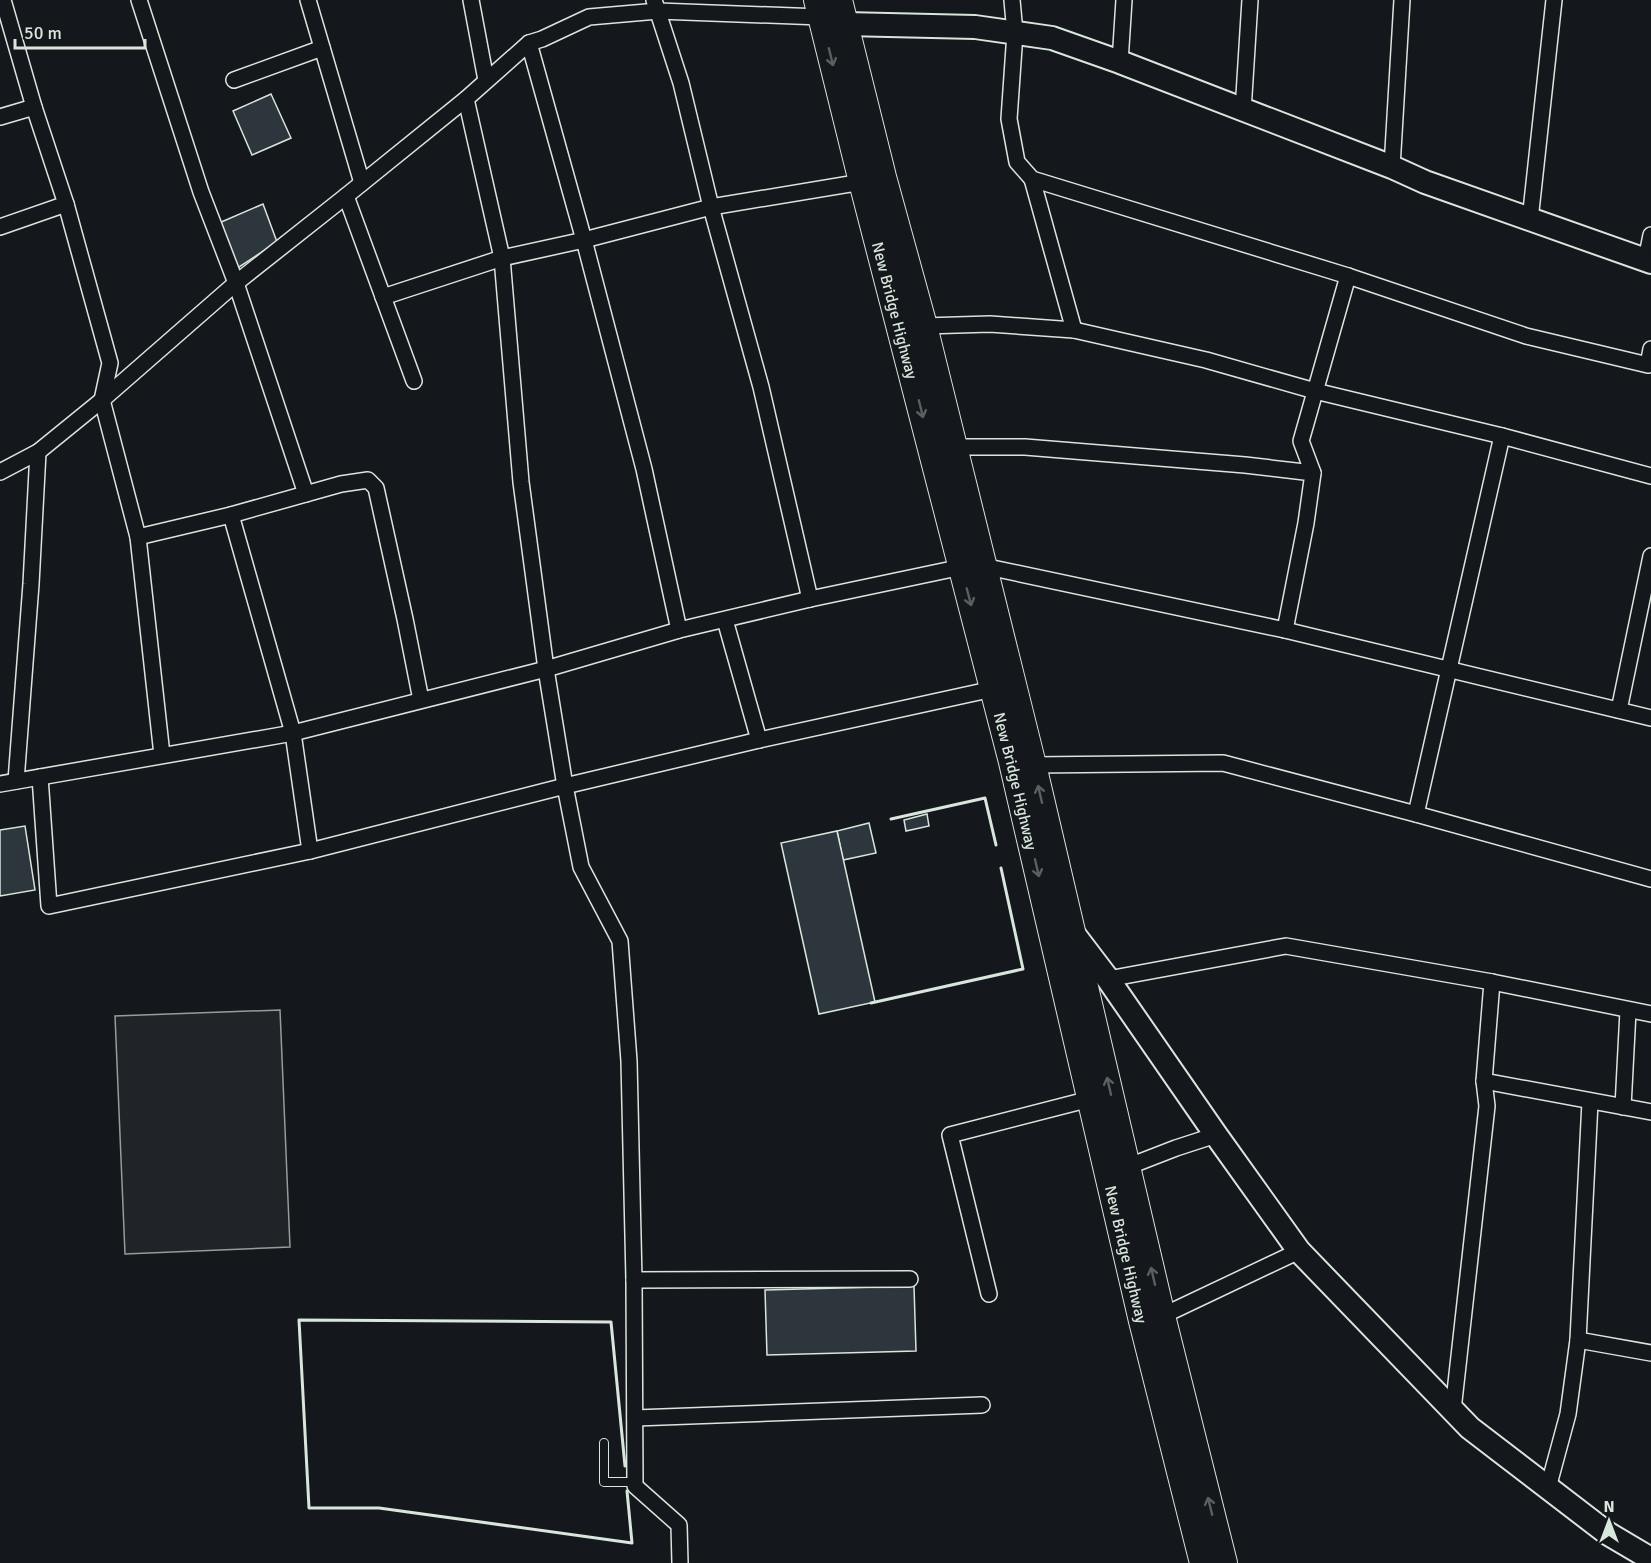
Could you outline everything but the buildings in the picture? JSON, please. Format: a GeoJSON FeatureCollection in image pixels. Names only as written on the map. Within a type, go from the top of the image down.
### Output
{"type":"FeatureCollection","features":[{"type":"Feature","properties":{"kind":"main road"},"geometry":{"type":"LineString","coordinates":[[831,10],[1052,38],[1392,167],[1425,182],[1648,261]]}},
{"type":"Feature","properties":{"kind":"main road","name":"New Bridge Highway"},"geometry":{"type":"LineString","coordinates":[[831,10],[862,182],[972,567],[1033,765],[1162,1316],[1224,1563]]}},
{"type":"Feature","properties":{"kind":"main road","name":"New Bridge Highway"},"geometry":{"type":"LineString","coordinates":[[831,10],[883,177],[954,447],[993,689],[1142,1321],[1203,1563]]}},
{"type":"Feature","properties":{"kind":"main road"},"geometry":{"type":"LineString","coordinates":[[1073,933],[1108,979],[1299,1251],[1470,1428],[1607,1533],[1651,1559]]}},
{"type":"Feature","properties":{"kind":"street"},"geometry":{"type":"LineString","coordinates":[[3,0],[34,107],[66,204],[110,363],[102,400],[138,537],[162,755]]}},
{"type":"Feature","properties":{"kind":"street"},"geometry":{"type":"LineString","coordinates":[[139,0],[201,192],[236,283],[306,494]]}},
{"type":"Feature","properties":{"kind":"street"},"geometry":{"type":"LineString","coordinates":[[308,0],[362,183]]}},
{"type":"Feature","properties":{"kind":"street"},"geometry":{"type":"LineString","coordinates":[[471,0],[486,80]]}},
{"type":"Feature","properties":{"kind":"street"},"geometry":{"type":"LineString","coordinates":[[1012,0],[1015,33],[1010,119],[1017,162],[1032,179],[1074,330]]}},
{"type":"Feature","properties":{"kind":"street"},"geometry":{"type":"LineString","coordinates":[[1120,62],[1124,0]]}},
{"type":"Feature","properties":{"kind":"street"},"geometry":{"type":"LineString","coordinates":[[1243,111],[1250,0]]}},
{"type":"Feature","properties":{"kind":"street"},"geometry":{"type":"LineString","coordinates":[[1392,167],[1402,0]]}},
{"type":"Feature","properties":{"kind":"street"},"geometry":{"type":"LineString","coordinates":[[1530,220],[1554,0]]}},
{"type":"Feature","properties":{"kind":"street"},"geometry":{"type":"LineString","coordinates":[[0,472],[38,452],[102,400],[236,283],[466,99],[529,43],[589,17],[656,6],[831,10]]}},
{"type":"Feature","properties":{"kind":"street"},"geometry":{"type":"LineString","coordinates":[[656,6],[681,83],[711,207],[761,387],[810,599]]}},
{"type":"Feature","properties":{"kind":"street"},"geometry":{"type":"LineString","coordinates":[[529,43],[644,469],[679,630]]}},
{"type":"Feature","properties":{"kind":"street"},"geometry":{"type":"LineString","coordinates":[[234,80],[322,48]]}},
{"type":"Feature","properties":{"kind":"street"},"geometry":{"type":"LineString","coordinates":[[466,99],[502,258],[521,482],[546,669],[565,786],[581,867],[621,941],[629,1061],[634,1280],[635,1486],[679,1525],[680,1563]]}},
{"type":"Feature","properties":{"kind":"street"},"geometry":{"type":"LineString","coordinates":[[0,117],[34,107]]}},
{"type":"Feature","properties":{"kind":"street"},"geometry":{"type":"LineString","coordinates":[[1032,179],[1348,276],[1526,336],[1648,366],[1651,349]]}},
{"type":"Feature","properties":{"kind":"street"},"geometry":{"type":"LineString","coordinates":[[383,297],[502,258],[584,240],[711,207],[862,182]]}},
{"type":"Feature","properties":{"kind":"street"},"geometry":{"type":"LineString","coordinates":[[346,196],[414,381]]}},
{"type":"Feature","properties":{"kind":"street"},"geometry":{"type":"LineString","coordinates":[[0,227],[66,204]]}},
{"type":"Feature","properties":{"kind":"street"},"geometry":{"type":"LineString","coordinates":[[1648,261],[1651,235]]}},
{"type":"Feature","properties":{"kind":"street"},"geometry":{"type":"LineString","coordinates":[[1285,630],[1306,523],[1313,473],[1301,441],[1348,276]]}},
{"type":"Feature","properties":{"kind":"street"},"geometry":{"type":"LineString","coordinates":[[924,326],[990,324],[1074,330],[1206,360],[1315,391],[1502,436],[1651,476]]}},
{"type":"Feature","properties":{"kind":"street"},"geometry":{"type":"LineString","coordinates":[[1416,814],[1502,436]]}},
{"type":"Feature","properties":{"kind":"street"},"geometry":{"type":"LineString","coordinates":[[954,447],[1025,447],[1245,465],[1313,473]]}},
{"type":"Feature","properties":{"kind":"street"},"geometry":{"type":"LineString","coordinates":[[16,781],[31,584],[38,452]]}},
{"type":"Feature","properties":{"kind":"street"},"geometry":{"type":"LineString","coordinates":[[138,537],[341,484],[368,480],[376,488],[421,700]]}},
{"type":"Feature","properties":{"kind":"street"},"geometry":{"type":"LineString","coordinates":[[231,514],[293,733],[310,851]]}},
{"type":"Feature","properties":{"kind":"street"},"geometry":{"type":"LineString","coordinates":[[1619,710],[1651,556]]}},
{"type":"Feature","properties":{"kind":"street"},"geometry":{"type":"LineString","coordinates":[[0,784],[293,733],[546,669],[679,630],[810,599],[972,567],[1285,630],[1651,717]]}},
{"type":"Feature","properties":{"kind":"street"},"geometry":{"type":"LineString","coordinates":[[724,620],[759,740]]}},
{"type":"Feature","properties":{"kind":"street"},"geometry":{"type":"LineString","coordinates":[[40,777],[49,906],[310,851],[565,786],[759,740],[993,689]]}},
{"type":"Feature","properties":{"kind":"street"},"geometry":{"type":"LineString","coordinates":[[1033,765],[1223,764],[1651,879]]}},
{"type":"Feature","properties":{"kind":"street"},"geometry":{"type":"LineString","coordinates":[[1108,979],[1286,946],[1492,982],[1651,1014]]}},
{"type":"Feature","properties":{"kind":"street"},"geometry":{"type":"LineString","coordinates":[[1453,1410],[1487,1106],[1484,1081],[1492,982]]}},
{"type":"Feature","properties":{"kind":"street"},"geometry":{"type":"LineString","coordinates":[[1623,1107],[1628,1011]]}},
{"type":"Feature","properties":{"kind":"street"},"geometry":{"type":"LineString","coordinates":[[1484,1081],[1651,1112]]}},
{"type":"Feature","properties":{"kind":"street"},"geometry":{"type":"LineString","coordinates":[[989,1294],[950,1135],[1090,1099]]}},
{"type":"Feature","properties":{"kind":"street"},"geometry":{"type":"LineString","coordinates":[[1548,1488],[1568,1414],[1578,1340],[1590,1102]]}},
{"type":"Feature","properties":{"kind":"street"},"geometry":{"type":"LineString","coordinates":[[1127,1167],[1216,1135]]}},
{"type":"Feature","properties":{"kind":"street"},"geometry":{"type":"LineString","coordinates":[[1162,1316],[1299,1251]]}},
{"type":"Feature","properties":{"kind":"street"},"geometry":{"type":"LineString","coordinates":[[634,1280],[910,1280]]}},
{"type":"Feature","properties":{"kind":"street"},"geometry":{"type":"LineString","coordinates":[[1578,1340],[1651,1353]]}},
{"type":"Feature","properties":{"kind":"street"},"geometry":{"type":"LineString","coordinates":[[635,1418],[982,1405]]}},
{"type":"Feature","properties":{"kind":"lane"},"geometry":{"type":"LineString","coordinates":[[604,1443],[604,1482],[635,1482]]}},
{"type":"Feature","properties":{"kind":"shaded area"},"geometry":{"type":"Polygon","coordinates":[[[280,1010],[290,1247],[125,1254],[115,1016],[280,1010]]]}},
{"type":"Feature","properties":{"kind":"wall"},"geometry":{"type":"LineString","coordinates":[[891,819],[985,798],[996,845]]}},
{"type":"Feature","properties":{"kind":"wall"},"geometry":{"type":"LineString","coordinates":[[871,1003],[1023,969],[1001,868]]}},
{"type":"Feature","properties":{"kind":"wall"},"geometry":{"type":"LineString","coordinates":[[625,1466],[611,1322],[299,1320],[309,1508],[379,1508],[632,1543],[627,1491]]}}]}
